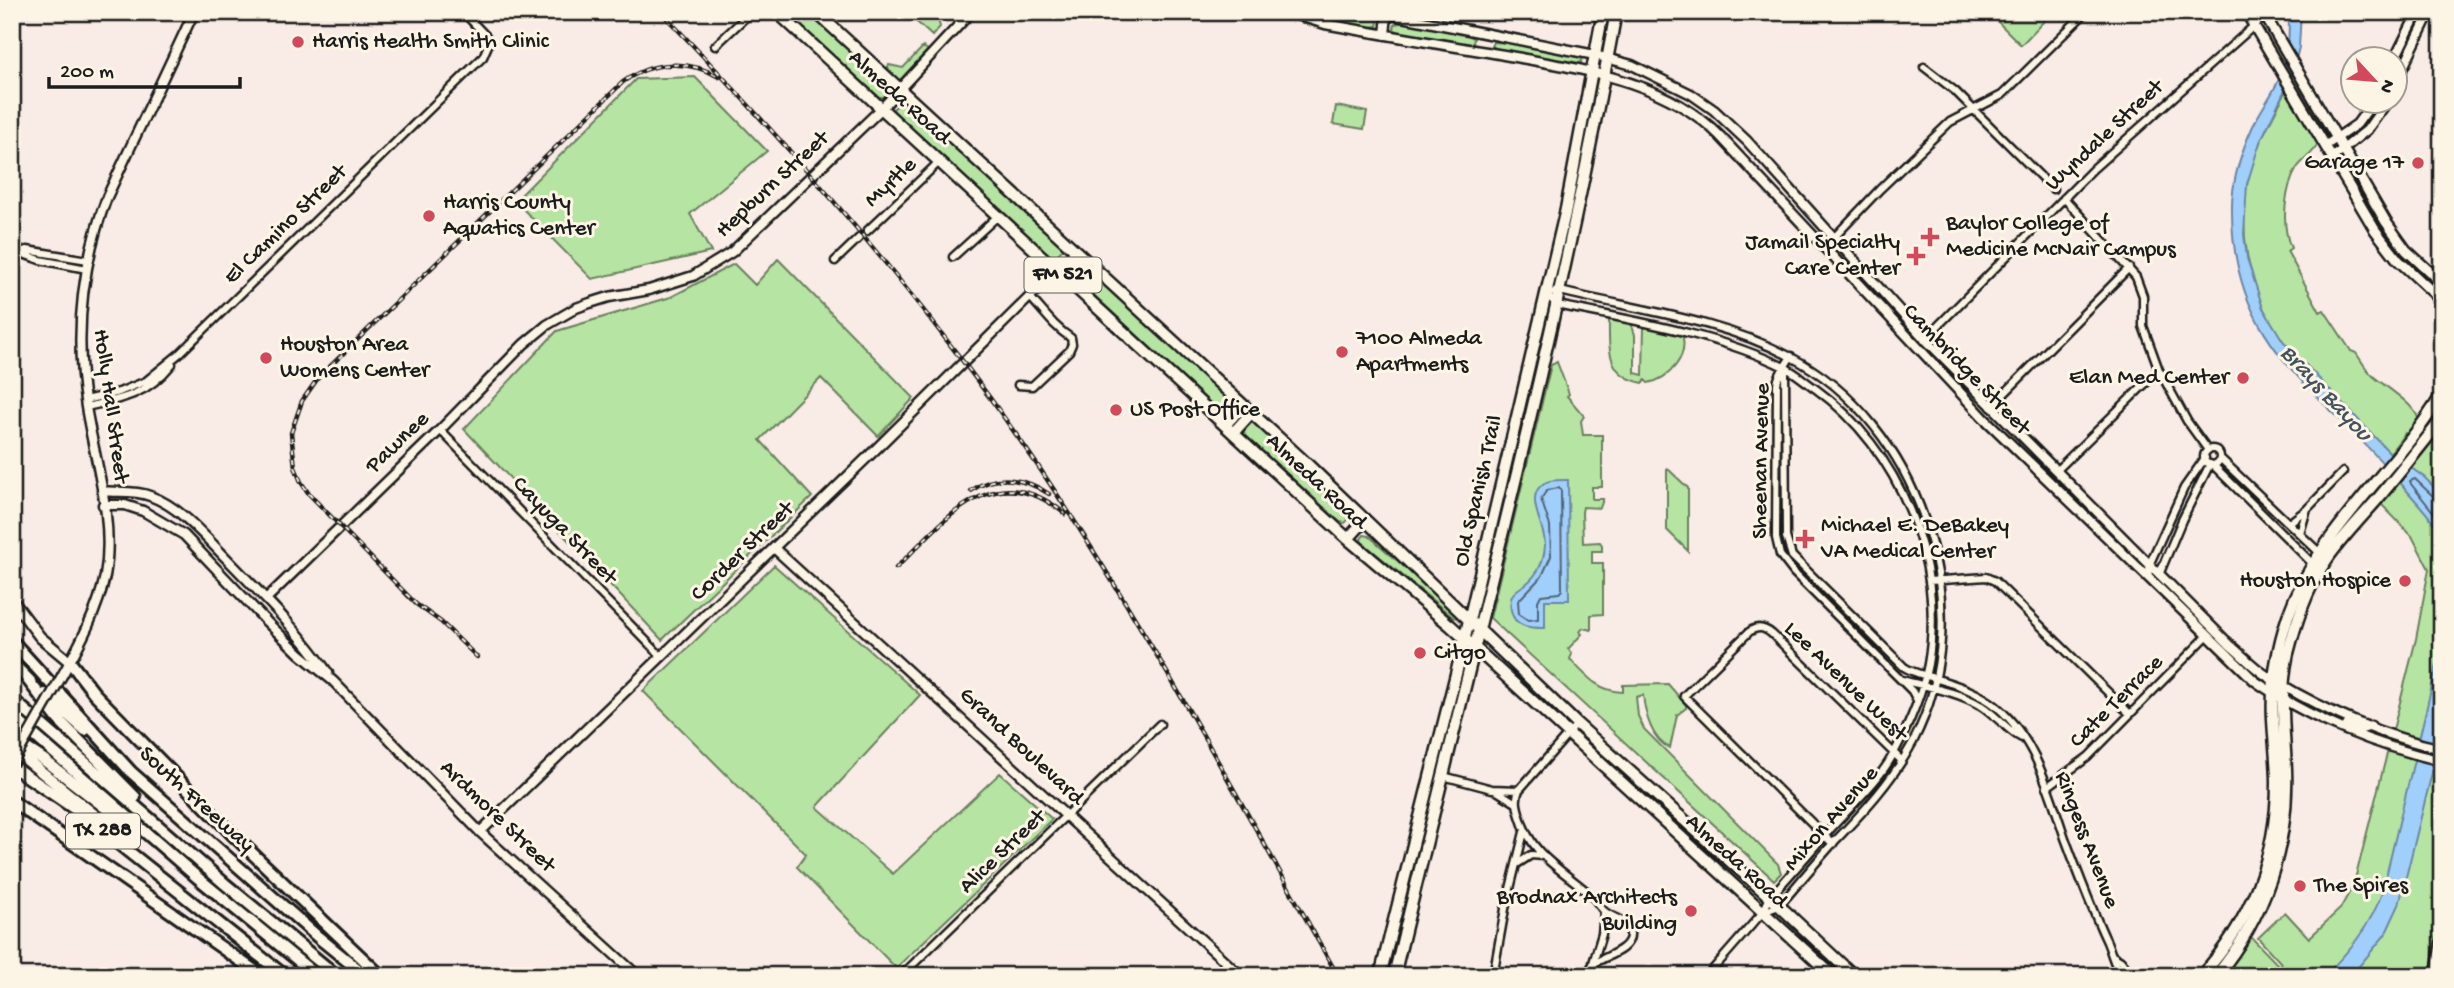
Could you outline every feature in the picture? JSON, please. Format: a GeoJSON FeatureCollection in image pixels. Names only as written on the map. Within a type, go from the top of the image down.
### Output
{"type":"FeatureCollection","features":[{"type":"Feature","properties":{"kind":"highway","name":"South Freeway"},"geometry":{"type":"LineString","coordinates":[[12,641],[131,772],[259,886],[366,976]]}},
{"type":"Feature","properties":{"kind":"highway"},"geometry":{"type":"LineString","coordinates":[[70,662],[94,693],[232,834],[381,976]]}},
{"type":"Feature","properties":{"kind":"highway"},"geometry":{"type":"LineString","coordinates":[[12,663],[131,772]]}},
{"type":"Feature","properties":{"kind":"highway"},"geometry":{"type":"LineString","coordinates":[[25,676],[74,736],[148,811],[213,867],[225,884]]}},
{"type":"Feature","properties":{"kind":"highway"},"geometry":{"type":"LineString","coordinates":[[12,699],[225,884],[337,976]]}},
{"type":"Feature","properties":{"kind":"highway"},"geometry":{"type":"LineString","coordinates":[[12,716],[144,832],[317,976]]}},
{"type":"Feature","properties":{"kind":"highway"},"geometry":{"type":"LineString","coordinates":[[12,739],[44,760],[119,818],[144,832]]}},
{"type":"Feature","properties":{"kind":"highway"},"geometry":{"type":"LineString","coordinates":[[12,748],[135,848],[191,900]]}},
{"type":"Feature","properties":{"kind":"highway","name":"TX 288"},"geometry":{"type":"LineString","coordinates":[[12,765],[75,809],[285,976]]}},
{"type":"Feature","properties":{"kind":"highway"},"geometry":{"type":"LineString","coordinates":[[12,802],[262,976]]}},
{"type":"Feature","properties":{"kind":"main road","name":"Almeda Road"},"geometry":{"type":"LineString","coordinates":[[778,12],[1348,539],[1464,639],[1833,976]]}},
{"type":"Feature","properties":{"kind":"main road","name":"Almeda Road"},"geometry":{"type":"LineString","coordinates":[[816,12],[1251,413],[1577,724],[1854,976]]}},
{"type":"Feature","properties":{"kind":"main road","name":"Old Spanish Trail"},"geometry":{"type":"LineString","coordinates":[[1380,976],[1546,294],[1573,176],[1603,12]]}},
{"type":"Feature","properties":{"kind":"main road","name":"Old Spanish Trail"},"geometry":{"type":"LineString","coordinates":[[1394,976],[1560,291],[1616,12]]}},
{"type":"Feature","properties":{"kind":"main road"},"geometry":{"type":"LineString","coordinates":[[2246,12],[2375,230],[2413,276],[2442,301]]}},
{"type":"Feature","properties":{"kind":"main road"},"geometry":{"type":"LineString","coordinates":[[2265,17],[2397,238],[2420,264],[2442,283]]}},
{"type":"Feature","properties":{"kind":"main road"},"geometry":{"type":"LineString","coordinates":[[1573,176],[1584,178]]}},
{"type":"Feature","properties":{"kind":"main road"},"geometry":{"type":"LineString","coordinates":[[2417,441],[2442,394]]}},
{"type":"Feature","properties":{"kind":"main road"},"geometry":{"type":"LineString","coordinates":[[1519,404],[1532,406]]}},
{"type":"Feature","properties":{"kind":"main road"},"geometry":{"type":"LineString","coordinates":[[1226,424],[1242,405]]}},
{"type":"Feature","properties":{"kind":"main road"},"geometry":{"type":"LineString","coordinates":[[1234,432],[1251,413]]}},
{"type":"Feature","properties":{"kind":"main road"},"geometry":{"type":"LineString","coordinates":[[2216,976],[2272,877],[2287,789],[2274,680],[2280,642],[2289,615],[2323,556],[2417,441],[2442,419]]}},
{"type":"Feature","properties":{"kind":"main road"},"geometry":{"type":"LineString","coordinates":[[1495,505],[1508,506]]}},
{"type":"Feature","properties":{"kind":"main road"},"geometry":{"type":"LineString","coordinates":[[1348,539],[1365,520]]}},
{"type":"Feature","properties":{"kind":"main road"},"geometry":{"type":"LineString","coordinates":[[2278,697],[2284,685],[2290,645],[2316,567]]}},
{"type":"Feature","properties":{"kind":"main road"},"geometry":{"type":"LineString","coordinates":[[12,600],[40,637],[70,662]]}},
{"type":"Feature","properties":{"kind":"main road"},"geometry":{"type":"LineString","coordinates":[[1440,735],[1452,739]]}},
{"type":"Feature","properties":{"kind":"main road"},"geometry":{"type":"LineString","coordinates":[[1430,773],[1443,776]]}},
{"type":"Feature","properties":{"kind":"main road"},"geometry":{"type":"LineString","coordinates":[[1420,816],[1432,818]]}},
{"type":"Feature","properties":{"kind":"main road"},"geometry":{"type":"LineString","coordinates":[[1397,907],[1410,909]]}},
{"type":"Feature","properties":{"kind":"main road"},"geometry":{"type":"LineString","coordinates":[[2201,976],[2248,920]]}},
{"type":"Feature","properties":{"kind":"main road"},"geometry":{"type":"LineString","coordinates":[[2436,976],[2442,938]]}},
{"type":"Feature","properties":{"kind":"street","name":"Holly Hall Street"},"geometry":{"type":"LineString","coordinates":[[12,765],[70,662],[92,616],[104,577],[108,541],[102,491],[85,403],[79,326],[87,265],[107,197],[194,12]]}},
{"type":"Feature","properties":{"kind":"street","name":"El Camino Street"},"geometry":{"type":"LineString","coordinates":[[85,403],[146,381],[179,354],[483,57],[489,43],[486,36],[463,12]]}},
{"type":"Feature","properties":{"kind":"street"},"geometry":{"type":"LineString","coordinates":[[715,46],[751,12]]}},
{"type":"Feature","properties":{"kind":"street","name":"Hepburn Street"},"geometry":{"type":"LineString","coordinates":[[558,318],[609,297],[664,286],[693,276],[719,261],[745,241],[882,108],[971,12]]}},
{"type":"Feature","properties":{"kind":"street","name":"Cambridge Street"},"geometry":{"type":"LineString","coordinates":[[1287,12],[1325,24],[1592,72],[1645,88],[1685,107],[1706,121],[1984,418],[2255,681],[2278,697],[2345,729],[2442,761]]}},
{"type":"Feature","properties":{"kind":"street","name":"Cambridge Street"},"geometry":{"type":"LineString","coordinates":[[1377,12],[1595,55],[1632,65],[1691,94],[1714,110],[1747,141],[1925,339],[2230,645],[2274,680],[2315,703],[2400,737],[2442,749]]}},
{"type":"Feature","properties":{"kind":"street"},"geometry":{"type":"LineString","coordinates":[[1824,248],[1880,189],[1950,122],[2001,95],[2086,12]]}},
{"type":"Feature","properties":{"kind":"street"},"geometry":{"type":"LineString","coordinates":[[2402,46],[2417,13],[2429,16],[2408,59]]}},
{"type":"Feature","properties":{"kind":"street"},"geometry":{"type":"LineString","coordinates":[[1385,35],[1387,14]]}},
{"type":"Feature","properties":{"kind":"street","name":"Wyndale Street"},"geometry":{"type":"LineString","coordinates":[[1916,348],[2064,198],[2265,17]]}},
{"type":"Feature","properties":{"kind":"street"},"geometry":{"type":"LineString","coordinates":[[1924,67],[1955,91],[2053,189]]}},
{"type":"Feature","properties":{"kind":"street"},"geometry":{"type":"LineString","coordinates":[[1706,121],[1714,110]]}},
{"type":"Feature","properties":{"kind":"street"},"geometry":{"type":"LineString","coordinates":[[2325,146],[2357,124],[2363,116]]}},
{"type":"Feature","properties":{"kind":"street"},"geometry":{"type":"LineString","coordinates":[[2332,158],[2367,130],[2377,116]]}},
{"type":"Feature","properties":{"kind":"street","name":"Myrtle"},"geometry":{"type":"LineString","coordinates":[[867,231],[940,161]]}},
{"type":"Feature","properties":{"kind":"street"},"geometry":{"type":"LineString","coordinates":[[2064,198],[2129,268],[2140,286],[2143,296],[2143,326],[2159,370],[2187,421],[2208,450],[2218,451],[2220,458],[2323,556]]}},
{"type":"Feature","properties":{"kind":"street"},"geometry":{"type":"LineString","coordinates":[[953,257],[999,215]]}},
{"type":"Feature","properties":{"kind":"street","name":"Myrtle"},"geometry":{"type":"LineString","coordinates":[[835,261],[859,238]]}},
{"type":"Feature","properties":{"kind":"street"},"geometry":{"type":"LineString","coordinates":[[16,251],[37,251],[87,265]]}},
{"type":"Feature","properties":{"kind":"street","name":"Corder Street"},"geometry":{"type":"LineString","coordinates":[[480,832],[775,548],[1076,251]]}},
{"type":"Feature","properties":{"kind":"street"},"geometry":{"type":"LineString","coordinates":[[1992,407],[2129,268]]}},
{"type":"Feature","properties":{"kind":"street","name":"Mixon Avenue"},"geometry":{"type":"LineString","coordinates":[[1546,294],[1560,291],[1719,328],[1791,356],[1810,368],[1857,407],[1886,442],[1923,514],[1941,580],[1943,609],[1941,649],[1921,724],[1902,761],[1877,796],[1779,905],[1763,912]]}},
{"type":"Feature","properties":{"kind":"street","name":"Mixon Avenue"},"geometry":{"type":"LineString","coordinates":[[1546,294],[1557,304],[1735,346],[1800,377],[1844,413],[1866,436],[1884,460],[1911,514],[1929,581],[1930,644],[1923,685],[1894,754],[1770,897],[1763,912]]}},
{"type":"Feature","properties":{"kind":"street"},"geometry":{"type":"LineString","coordinates":[[1027,299],[1037,304],[1040,312]]}},
{"type":"Feature","properties":{"kind":"street"},"geometry":{"type":"LineString","coordinates":[[1018,385],[1032,386],[1071,348],[1071,338],[1035,310],[1027,299]]}},
{"type":"Feature","properties":{"kind":"street","name":"Pawnee"},"geometry":{"type":"LineString","coordinates":[[266,599],[440,430],[524,344],[558,318]]}},
{"type":"Feature","properties":{"kind":"street","name":"Sheenan Avenue"},"geometry":{"type":"LineString","coordinates":[[1791,356],[1779,374],[1777,384],[1777,546],[1790,569],[1900,679],[1917,700]]}},
{"type":"Feature","properties":{"kind":"street","name":"Sheenan Avenue"},"geometry":{"type":"LineString","coordinates":[[1785,368],[1788,548],[1794,560],[1904,667],[1935,678]]}},
{"type":"Feature","properties":{"kind":"street"},"geometry":{"type":"LineString","coordinates":[[2056,471],[2159,370]]}},
{"type":"Feature","properties":{"kind":"street"},"geometry":{"type":"LineString","coordinates":[[1786,396],[1788,383],[1800,377]]}},
{"type":"Feature","properties":{"kind":"street","name":"Cayuga Street"},"geometry":{"type":"LineString","coordinates":[[440,430],[662,657]]}},
{"type":"Feature","properties":{"kind":"street"},"geometry":{"type":"LineString","coordinates":[[2151,580],[2150,563],[2183,488],[2208,450]]}},
{"type":"Feature","properties":{"kind":"street"},"geometry":{"type":"LineString","coordinates":[[2205,458],[2316,567]]}},
{"type":"Feature","properties":{"kind":"street"},"geometry":{"type":"LineString","coordinates":[[2151,580],[2160,574],[2182,520],[2212,464],[2220,458]]}},
{"type":"Feature","properties":{"kind":"street"},"geometry":{"type":"LineString","coordinates":[[2289,523],[2307,509],[2343,472]]}},
{"type":"Feature","properties":{"kind":"street","name":"Ardmore Street"},"geometry":{"type":"LineString","coordinates":[[102,491],[149,495],[169,505],[266,599],[310,648],[333,681]]}},
{"type":"Feature","properties":{"kind":"street","name":"Ardmore Street"},"geometry":{"type":"LineString","coordinates":[[103,505],[125,505],[143,510],[182,534],[267,622],[333,681],[480,832],[638,976]]}},
{"type":"Feature","properties":{"kind":"street"},"geometry":{"type":"LineString","coordinates":[[2300,533],[2307,509]]}},
{"type":"Feature","properties":{"kind":"street"},"geometry":{"type":"LineString","coordinates":[[182,534],[191,524]]}},
{"type":"Feature","properties":{"kind":"street","name":"Grand Boulevard"},"geometry":{"type":"LineString","coordinates":[[775,548],[1241,976]]}},
{"type":"Feature","properties":{"kind":"street"},"geometry":{"type":"LineString","coordinates":[[1929,581],[1986,577],[1996,581],[2130,714]]}},
{"type":"Feature","properties":{"kind":"street"},"geometry":{"type":"LineString","coordinates":[[1838,617],[1845,610]]}},
{"type":"Feature","properties":{"kind":"street","name":"Lee Avenue West"},"geometry":{"type":"LineString","coordinates":[[1824,836],[1684,696],[1749,632],[1763,628],[1773,634],[1902,761]]}},
{"type":"Feature","properties":{"kind":"street","name":"Cate Terrace"},"geometry":{"type":"LineString","coordinates":[[2047,786],[2088,757],[2207,636]]}},
{"type":"Feature","properties":{"kind":"street","name":"Ringess Avenue"},"geometry":{"type":"LineString","coordinates":[[1935,678],[1986,699],[2021,732],[2047,786],[2090,904],[2113,956],[2113,965],[2121,976]]}},
{"type":"Feature","properties":{"kind":"street"},"geometry":{"type":"LineString","coordinates":[[1900,679],[1923,685]]}},
{"type":"Feature","properties":{"kind":"street","name":"Ringess Avenue"},"geometry":{"type":"LineString","coordinates":[[1923,685],[1972,701],[1999,717],[2022,738]]}},
{"type":"Feature","properties":{"kind":"street","name":"Alice Street"},"geometry":{"type":"LineString","coordinates":[[901,976],[1160,724]]}},
{"type":"Feature","properties":{"kind":"street"},"geometry":{"type":"LineString","coordinates":[[1577,724],[1521,787],[1516,803],[1524,832],[1543,856],[1596,899],[1604,912],[1627,925],[1630,933],[1624,946],[1593,963]]}},
{"type":"Feature","properties":{"kind":"street"},"geometry":{"type":"LineString","coordinates":[[2345,729],[2348,724],[2362,729],[2371,726]]}},
{"type":"Feature","properties":{"kind":"street"},"geometry":{"type":"LineString","coordinates":[[1443,776],[1492,789],[1516,803]]}},
{"type":"Feature","properties":{"kind":"street"},"geometry":{"type":"LineString","coordinates":[[1492,789],[1521,787]]}},
{"type":"Feature","properties":{"kind":"street"},"geometry":{"type":"LineString","coordinates":[[1493,976],[1505,909],[1524,832]]}},
{"type":"Feature","properties":{"kind":"street"},"geometry":{"type":"LineString","coordinates":[[1824,836],[1833,844]]}},
{"type":"Feature","properties":{"kind":"street"},"geometry":{"type":"LineString","coordinates":[[1517,864],[1531,855],[1543,856]]}},
{"type":"Feature","properties":{"kind":"street"},"geometry":{"type":"LineString","coordinates":[[1587,976],[1602,934],[1604,912]]}},
{"type":"Feature","properties":{"kind":"street"},"geometry":{"type":"LineString","coordinates":[[1707,976],[1763,912]]}},
{"type":"Feature","properties":{"kind":"street","name":"Ringess Avenue"},"geometry":{"type":"LineString","coordinates":[[2113,956],[2121,961],[2132,976]]}},
{"type":"Feature","properties":{"kind":"green space"},"geometry":{"type":"Polygon","coordinates":[[[786,12],[811,12],[887,82],[890,88],[884,97],[879,97],[786,12]]]}},
{"type":"Feature","properties":{"kind":"green space"},"geometry":{"type":"Polygon","coordinates":[[[906,12],[936,12],[940,27],[932,36],[906,12]]]}},
{"type":"Feature","properties":{"kind":"green space"},"geometry":{"type":"Polygon","coordinates":[[[1301,12],[1363,12],[1378,21],[1377,26],[1364,28],[1301,12]]]}},
{"type":"Feature","properties":{"kind":"green space"},"geometry":{"type":"Polygon","coordinates":[[[1988,12],[2038,12],[2045,20],[2021,45],[1988,12]]]}},
{"type":"Feature","properties":{"kind":"green space"},"geometry":{"type":"Polygon","coordinates":[[[1407,22],[1464,33],[1474,38],[1473,44],[1470,46],[1402,34],[1394,29],[1395,24],[1407,22]]]}},
{"type":"Feature","properties":{"kind":"green space"},"geometry":{"type":"Polygon","coordinates":[[[1493,42],[1513,43],[1582,58],[1581,63],[1503,51],[1491,46],[1493,42]]]}},
{"type":"Feature","properties":{"kind":"green space"},"geometry":{"type":"Polygon","coordinates":[[[923,47],[928,50],[900,80],[887,70],[889,65],[903,68],[923,47]]]}},
{"type":"Feature","properties":{"kind":"green space"},"geometry":{"type":"Polygon","coordinates":[[[695,77],[767,151],[690,214],[711,252],[592,279],[515,201],[636,79],[695,77]]]}},
{"type":"Feature","properties":{"kind":"green space"},"geometry":{"type":"Polygon","coordinates":[[[2286,91],[2318,143],[2297,168],[2289,187],[2285,218],[2291,248],[2287,251],[2320,312],[2324,310],[2370,374],[2408,404],[2418,417],[2419,423],[2407,435],[2405,433],[2390,453],[2321,385],[2283,341],[2270,322],[2252,279],[2245,232],[2247,186],[2259,145],[2286,91]]]}},
{"type":"Feature","properties":{"kind":"green space"},"geometry":{"type":"Polygon","coordinates":[[[904,99],[1065,247],[1053,259],[892,110],[904,99]]]}},
{"type":"Feature","properties":{"kind":"green space"},"geometry":{"type":"Polygon","coordinates":[[[1336,106],[1367,112],[1364,129],[1333,124],[1336,106]]]}},
{"type":"Feature","properties":{"kind":"green space"},"geometry":{"type":"Polygon","coordinates":[[[778,259],[914,398],[878,436],[821,378],[760,440],[812,497],[662,640],[464,429],[557,331],[671,297],[734,264],[755,285],[778,259]]]}},
{"type":"Feature","properties":{"kind":"green space"},"geometry":{"type":"Polygon","coordinates":[[[1075,261],[1080,261],[1234,402],[1222,414],[1069,272],[1068,267],[1075,261]]]}},
{"type":"Feature","properties":{"kind":"green space"},"geometry":{"type":"Polygon","coordinates":[[[1609,319],[1631,323],[1635,335],[1635,373],[1643,375],[1644,326],[1682,334],[1683,351],[1680,359],[1670,372],[1656,381],[1648,383],[1645,380],[1643,383],[1622,374],[1612,360],[1609,319]]]}},
{"type":"Feature","properties":{"kind":"green space"},"geometry":{"type":"Polygon","coordinates":[[[1557,362],[1569,394],[1567,396],[1584,416],[1581,421],[1583,435],[1602,435],[1602,487],[1592,487],[1592,499],[1603,499],[1600,508],[1583,507],[1582,512],[1583,543],[1600,542],[1602,545],[1602,551],[1592,551],[1592,563],[1603,563],[1603,614],[1591,615],[1591,630],[1583,628],[1580,632],[1582,634],[1568,649],[1572,654],[1570,659],[1593,682],[1606,689],[1623,692],[1623,685],[1668,684],[1686,705],[1677,715],[1670,748],[1654,733],[1643,695],[1636,697],[1638,716],[1644,729],[1778,864],[1781,873],[1774,880],[1490,618],[1551,365],[1557,362]]]}},
{"type":"Feature","properties":{"kind":"green space"},"geometry":{"type":"Polygon","coordinates":[[[1251,421],[1255,421],[1349,512],[1350,518],[1345,523],[1340,522],[1245,435],[1243,429],[1251,421]]]}},
{"type":"Feature","properties":{"kind":"green space"},"geometry":{"type":"Polygon","coordinates":[[[2442,427],[2442,976],[2223,976],[2250,936],[2279,966],[2281,963],[2258,938],[2285,912],[2309,938],[2340,909],[2354,884],[2416,639],[2429,569],[2412,536],[2381,504],[2442,427]]]}},
{"type":"Feature","properties":{"kind":"green space"},"geometry":{"type":"Polygon","coordinates":[[[1667,468],[1688,488],[1688,551],[1667,530],[1667,468]]]}},
{"type":"Feature","properties":{"kind":"green space"},"geometry":{"type":"Polygon","coordinates":[[[1364,535],[1369,536],[1424,584],[1457,617],[1454,618],[1362,542],[1364,535]]]}},
{"type":"Feature","properties":{"kind":"green space"},"geometry":{"type":"Polygon","coordinates":[[[774,565],[920,695],[817,807],[893,874],[1000,773],[1052,819],[896,968],[797,867],[806,854],[643,691],[774,565]]]}},
{"type":"Feature","properties":{"kind":"water","name":"Brays Bayou"},"geometry":{"type":"Polygon","coordinates":[[[2288,12],[2301,12],[2299,47],[2292,75],[2260,142],[2247,184],[2244,234],[2247,258],[2263,308],[2283,341],[2390,453],[2424,477],[2442,495],[2442,536],[2424,510],[2373,453],[2289,366],[2266,335],[2248,301],[2236,261],[2233,191],[2249,136],[2284,65],[2288,12]]]}},
{"type":"Feature","properties":{"kind":"water"},"geometry":{"type":"Polygon","coordinates":[[[1568,480],[1569,600],[1545,600],[1545,628],[1524,626],[1513,616],[1510,602],[1514,593],[1533,576],[1543,557],[1545,539],[1536,509],[1535,495],[1544,483],[1568,480]]]}},
{"type":"Feature","properties":{"kind":"water"},"geometry":{"type":"Polygon","coordinates":[[[2442,644],[2442,733],[2399,905],[2385,935],[2351,976],[2324,976],[2358,938],[2382,893],[2442,644]]]}},
{"type":"Feature","properties":{"kind":"railway"},"geometry":{"type":"LineString","coordinates":[[661,12],[775,135],[885,262],[988,395],[1036,463],[1149,642],[1338,976]]}},
{"type":"Feature","properties":{"kind":"railway"},"geometry":{"type":"LineString","coordinates":[[477,657],[441,622],[416,604],[309,494],[295,467],[291,433],[302,401],[318,378],[623,82],[646,70],[670,65],[695,67],[719,77]]}},
{"type":"Feature","properties":{"kind":"railway"},"geometry":{"type":"LineString","coordinates":[[971,491],[990,482],[1010,480],[1030,484],[1049,494]]}},
{"type":"Feature","properties":{"kind":"railway"},"geometry":{"type":"LineString","coordinates":[[896,568],[952,514],[993,492],[1015,491],[1039,497],[1065,514]]}},
{"type":"Feature","properties":{"kind":"place","name":"Harris Health Smith Clinic"},"geometry":{"type":"Point","coordinates":[298,42]}},
{"type":"Feature","properties":{"kind":"place","name":"Garage 17"},"geometry":{"type":"Point","coordinates":[2418,163]}},
{"type":"Feature","properties":{"kind":"place","name":"Harris County Aquatics Center"},"geometry":{"type":"Point","coordinates":[429,216]}},
{"type":"Feature","properties":{"kind":"place","name":"Baylor College of Medicine McNair Campus"},"geometry":{"type":"Point","coordinates":[1930,237]}},
{"type":"Feature","properties":{"kind":"place","name":"Jamail Specialty Care Center"},"geometry":{"type":"Point","coordinates":[1916,256]}},
{"type":"Feature","properties":{"kind":"place","name":"7100 Almeda Apartments"},"geometry":{"type":"Point","coordinates":[1342,352]}},
{"type":"Feature","properties":{"kind":"place","name":"Houston Area Womens Center"},"geometry":{"type":"Point","coordinates":[266,358]}},
{"type":"Feature","properties":{"kind":"place","name":"Elan Med Center"},"geometry":{"type":"Point","coordinates":[2243,378]}},
{"type":"Feature","properties":{"kind":"place","name":"US Post Office"},"geometry":{"type":"Point","coordinates":[1116,410]}},
{"type":"Feature","properties":{"kind":"place","name":"Michael E. DeBakey VA Medical Center"},"geometry":{"type":"Point","coordinates":[1805,539]}},
{"type":"Feature","properties":{"kind":"place","name":"Houston Hospice"},"geometry":{"type":"Point","coordinates":[2405,581]}},
{"type":"Feature","properties":{"kind":"place","name":"Citgo"},"geometry":{"type":"Point","coordinates":[1420,653]}},
{"type":"Feature","properties":{"kind":"place","name":"The Spires"},"geometry":{"type":"Point","coordinates":[2300,886]}},
{"type":"Feature","properties":{"kind":"place","name":"Brodnax Architects Building"},"geometry":{"type":"Point","coordinates":[1691,911]}}]}
